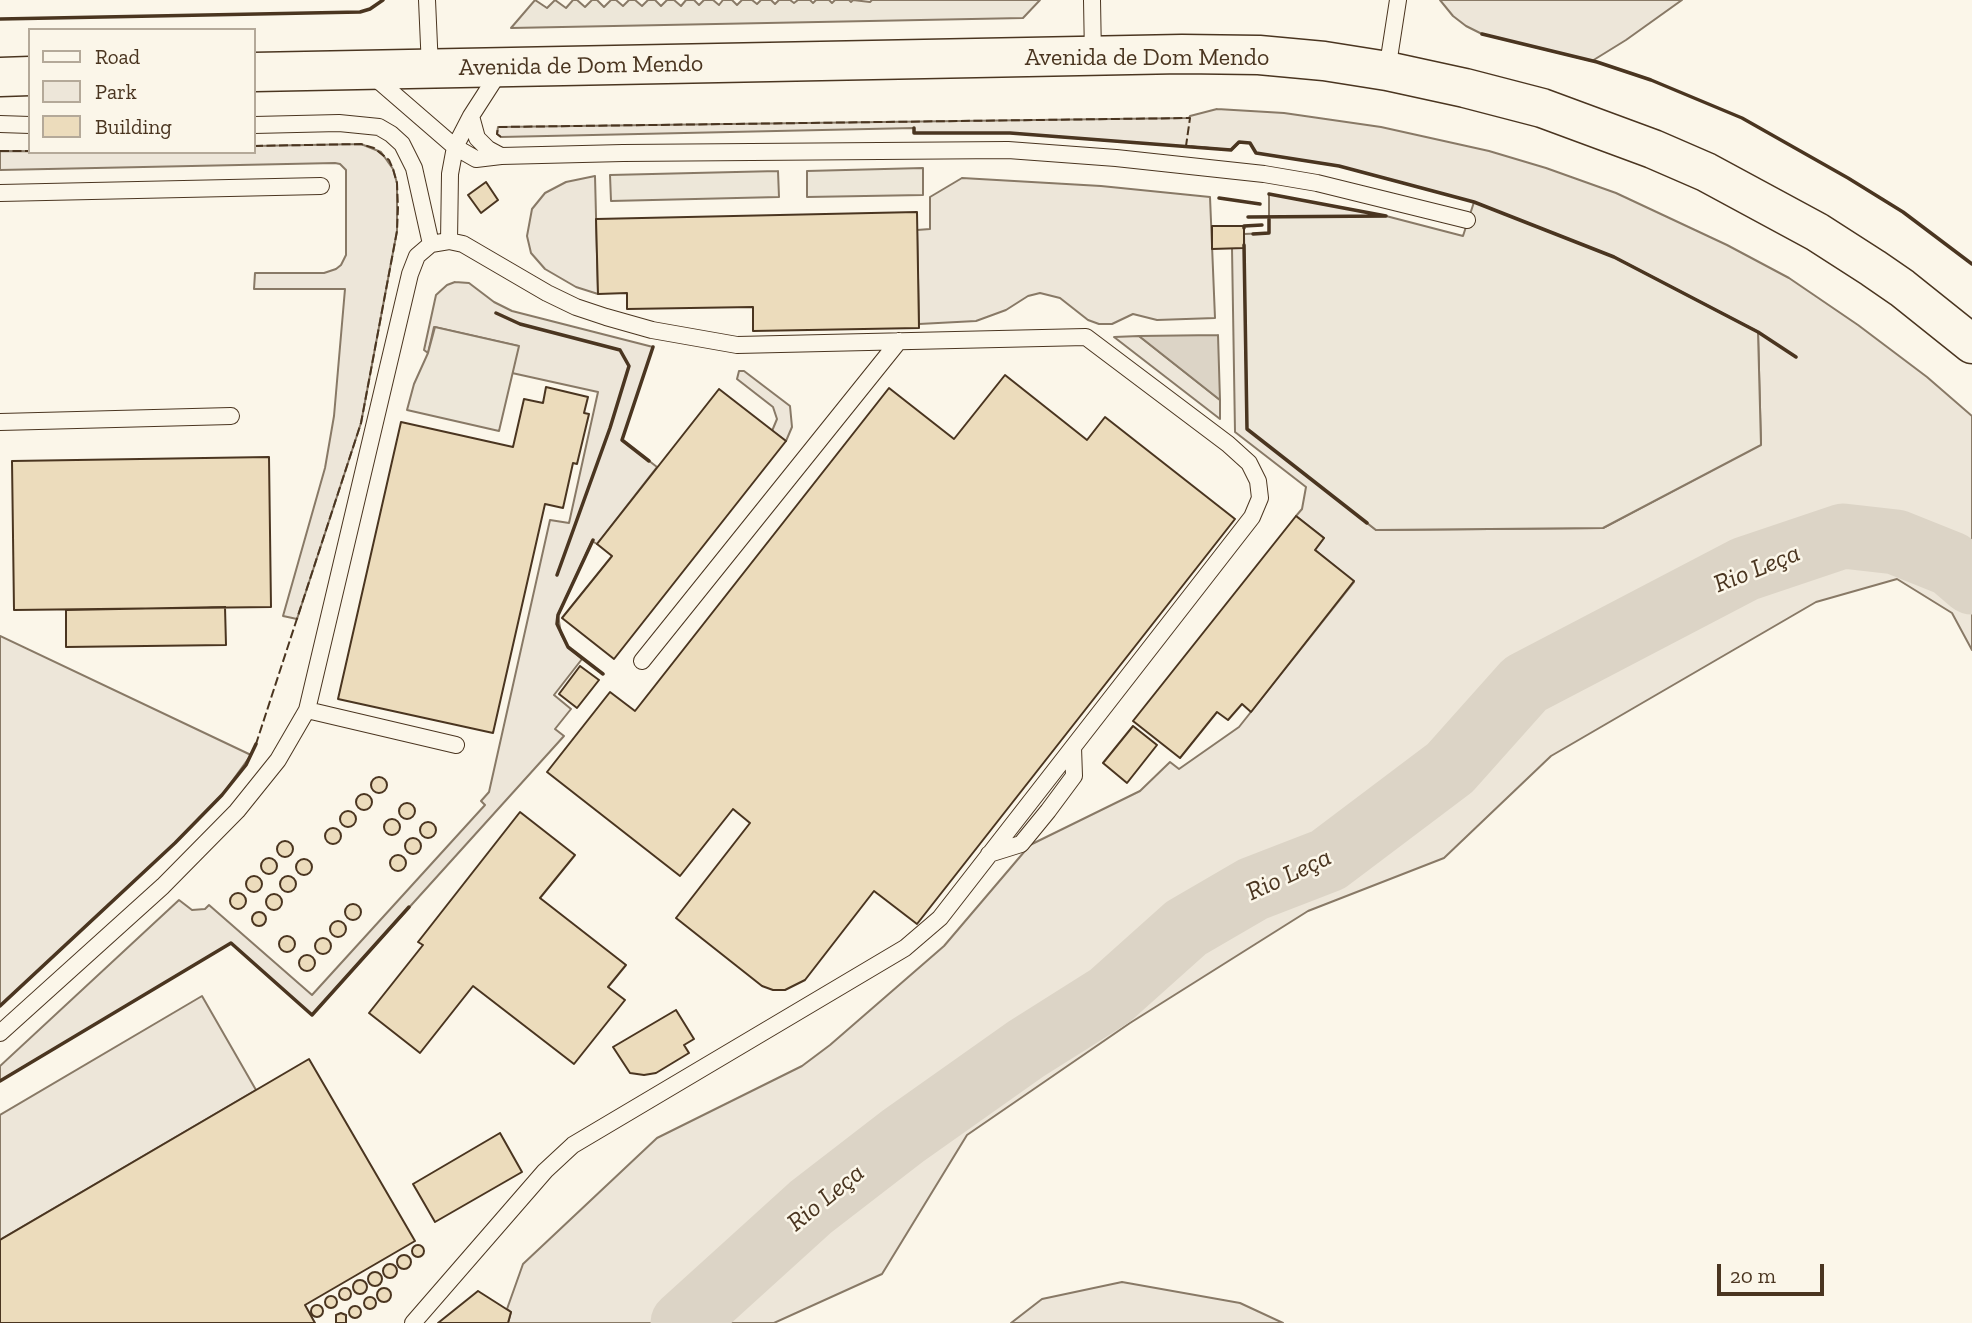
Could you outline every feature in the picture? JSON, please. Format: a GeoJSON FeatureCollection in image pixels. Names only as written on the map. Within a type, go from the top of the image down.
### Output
{"type":"FeatureCollection","features":[{"type":"Feature","properties":{"kind":"main road","name":"Avenida de Dom Mendo"},"geometry":{"type":"LineString","coordinates":[[256,72],[1259,55],[1388,71],[1542,108],[1653,149],[1706,172],[1817,232],[1873,268],[1972,344]]}},
{"type":"Feature","properties":{"kind":"main road"},"geometry":{"type":"LineString","coordinates":[[0,77],[28,76]]}},
{"type":"Feature","properties":{"kind":"lane"},"geometry":{"type":"LineString","coordinates":[[427,0],[429,68]]}},
{"type":"Feature","properties":{"kind":"lane"},"geometry":{"type":"LineString","coordinates":[[1092,0],[1093,56]]}},
{"type":"Feature","properties":{"kind":"lane"},"geometry":{"type":"LineString","coordinates":[[1388,71],[1398,0]]}},
{"type":"Feature","properties":{"kind":"lane"},"geometry":{"type":"LineString","coordinates":[[449,241],[450,174],[455,147],[471,116],[503,67]]}},
{"type":"Feature","properties":{"kind":"lane"},"geometry":{"type":"LineString","coordinates":[[366,70],[455,147],[476,159],[501,156],[1008,150],[1116,158],[1264,174],[1317,183],[1467,220]]}},
{"type":"Feature","properties":{"kind":"lane"},"geometry":{"type":"LineString","coordinates":[[471,116],[477,138],[488,149],[501,156]]}},
{"type":"Feature","properties":{"kind":"lane"},"geometry":{"type":"LineString","coordinates":[[0,124],[28,125]]}},
{"type":"Feature","properties":{"kind":"lane"},"geometry":{"type":"LineString","coordinates":[[256,125],[340,124],[379,127],[391,134],[402,144],[414,168],[431,244]]}},
{"type":"Feature","properties":{"kind":"lane"},"geometry":{"type":"LineString","coordinates":[[0,193],[321,186]]}},
{"type":"Feature","properties":{"kind":"lane"},"geometry":{"type":"LineString","coordinates":[[0,1032],[163,886],[237,811],[278,760],[307,710],[410,274],[417,256],[431,244],[449,241],[463,244],[576,307],[652,330],[737,345],[1086,337],[1228,443],[1249,463],[1258,481],[1260,498],[1252,517],[940,918],[905,948],[573,1145],[558,1157],[413,1323]]}},
{"type":"Feature","properties":{"kind":"lane"},"geometry":{"type":"LineString","coordinates":[[642,661],[899,341]]}},
{"type":"Feature","properties":{"kind":"lane"},"geometry":{"type":"LineString","coordinates":[[0,422],[231,416]]}},
{"type":"Feature","properties":{"kind":"lane"},"geometry":{"type":"LineString","coordinates":[[307,710],[456,745]]}},
{"type":"Feature","properties":{"kind":"green space"},"geometry":{"type":"Polygon","coordinates":[[[1440,0],[1682,0],[1592,61],[1482,34],[1453,16],[1440,0]]]}},
{"type":"Feature","properties":{"kind":"green space"},"geometry":{"type":"Polygon","coordinates":[[[1217,109],[1284,113],[1381,127],[1489,151],[1546,168],[1616,193],[1727,245],[1789,278],[1858,325],[1927,377],[1972,416],[1972,650],[1952,613],[1897,579],[1816,602],[1551,756],[1444,858],[1308,911],[1130,1023],[967,1135],[882,1274],[774,1323],[508,1323],[511,1312],[507,1309],[523,1264],[657,1138],[802,1066],[944,946],[1030,845],[1140,791],[1170,762],[1179,769],[1239,727],[1354,582],[1315,550],[1324,538],[1296,516],[1302,509],[1306,487],[1235,432],[1232,248],[1244,248],[1247,429],[1376,530],[1603,528],[1761,444],[1758,332],[1614,257],[1474,202],[1339,166],[1256,153],[1250,143],[1239,143],[1231,150],[1010,133],[914,133],[914,128],[501,137],[497,134],[498,127],[1189,118],[1217,109]]]}},
{"type":"Feature","properties":{"kind":"green space"},"geometry":{"type":"Polygon","coordinates":[[[361,144],[381,152],[393,169],[397,183],[397,231],[361,423],[297,619],[283,616],[325,468],[334,416],[345,289],[254,289],[255,273],[324,273],[341,265],[346,255],[346,170],[335,163],[0,170],[0,151],[28,151],[28,154],[256,154],[256,146],[361,144]]]}},
{"type":"Feature","properties":{"kind":"green space"},"geometry":{"type":"Polygon","coordinates":[[[595,176],[598,294],[576,287],[545,269],[531,253],[527,236],[532,209],[545,193],[566,182],[595,176]]]}},
{"type":"Feature","properties":{"kind":"green space"},"geometry":{"type":"Polygon","coordinates":[[[962,178],[1101,186],[1210,197],[1215,318],[1157,320],[1133,314],[1112,324],[1099,324],[1088,320],[1060,298],[1040,293],[976,321],[919,324],[917,230],[930,229],[930,197],[962,178]]]}},
{"type":"Feature","properties":{"kind":"green space"},"geometry":{"type":"Polygon","coordinates":[[[1269,194],[1386,216],[1269,217],[1269,194]]]}},
{"type":"Feature","properties":{"kind":"green space"},"geometry":{"type":"Polygon","coordinates":[[[455,282],[469,283],[494,302],[512,311],[653,347],[622,440],[657,467],[597,544],[592,541],[558,615],[561,634],[568,647],[582,659],[554,695],[571,709],[555,729],[564,736],[312,1015],[231,943],[0,1081],[0,1066],[179,900],[192,910],[205,909],[209,905],[312,995],[485,805],[481,801],[489,792],[550,520],[569,523],[598,392],[512,373],[518,346],[434,327],[428,353],[424,350],[436,295],[455,282]]]}},
{"type":"Feature","properties":{"kind":"green space"},"geometry":{"type":"Polygon","coordinates":[[[1139,336],[1220,400],[1220,419],[1114,337],[1139,336]]]}},
{"type":"Feature","properties":{"kind":"green space"},"geometry":{"type":"Polygon","coordinates":[[[739,371],[744,371],[790,406],[792,427],[786,441],[772,431],[777,419],[773,407],[737,379],[739,371]]]}},
{"type":"Feature","properties":{"kind":"green space"},"geometry":{"type":"Polygon","coordinates":[[[0,636],[251,755],[222,795],[175,843],[0,1006],[0,636]]]}},
{"type":"Feature","properties":{"kind":"green space"},"geometry":{"type":"Polygon","coordinates":[[[202,996],[256,1090],[0,1240],[0,1115],[202,996]]]}},
{"type":"Feature","properties":{"kind":"green space"},"geometry":{"type":"Polygon","coordinates":[[[1122,1282],[1240,1303],[1283,1323],[1011,1323],[1042,1299],[1122,1282]]]}},
{"type":"Feature","properties":{"kind":"shaded area"},"geometry":{"type":"Polygon","coordinates":[[[535,0],[547,8],[555,0],[566,8],[573,0],[585,7],[592,0],[597,0],[604,7],[611,0],[616,0],[623,6],[629,0],[635,0],[642,6],[648,0],[655,0],[661,6],[667,0],[674,0],[681,6],[686,0],[694,0],[699,5],[704,0],[713,0],[719,5],[723,0],[732,0],[737,5],[742,0],[752,0],[757,4],[761,0],[771,0],[775,4],[779,0],[790,0],[794,3],[798,0],[810,0],[813,3],[816,0],[829,0],[832,3],[835,0],[1040,0],[1023,18],[511,28],[535,0]]]}},
{"type":"Feature","properties":{"kind":"shaded area"},"geometry":{"type":"Polygon","coordinates":[[[923,168],[923,195],[807,197],[807,171],[923,168]]]}},
{"type":"Feature","properties":{"kind":"shaded area"},"geometry":{"type":"Polygon","coordinates":[[[778,171],[779,197],[611,201],[610,175],[778,171]]]}},
{"type":"Feature","properties":{"kind":"shaded area"},"geometry":{"type":"Polygon","coordinates":[[[1474,202],[1614,257],[1758,332],[1761,445],[1603,528],[1376,530],[1247,429],[1244,234],[1269,233],[1269,217],[1386,216],[1463,236],[1474,202]]]}},
{"type":"Feature","properties":{"kind":"shaded area"},"geometry":{"type":"Polygon","coordinates":[[[435,327],[519,346],[499,431],[407,410],[435,327]]]}},
{"type":"Feature","properties":{"kind":"shaded area"},"geometry":{"type":"Polygon","coordinates":[[[1218,335],[1220,400],[1139,336],[1218,335]]]}},
{"type":"Feature","properties":{"kind":"building"},"geometry":{"type":"Polygon","coordinates":[[[486,182],[498,200],[481,213],[468,195],[486,182]]]}},
{"type":"Feature","properties":{"kind":"building"},"geometry":{"type":"Polygon","coordinates":[[[917,212],[919,328],[753,331],[753,307],[627,309],[627,293],[598,294],[596,219],[917,212]]]}},
{"type":"Feature","properties":{"kind":"building"},"geometry":{"type":"Polygon","coordinates":[[[1212,226],[1244,226],[1244,248],[1212,249],[1212,226]]]}},
{"type":"Feature","properties":{"kind":"building"},"geometry":{"type":"Polygon","coordinates":[[[1005,375],[1087,440],[1105,417],[1235,519],[917,924],[874,891],[805,980],[785,990],[762,986],[676,918],[750,823],[733,809],[680,876],[547,772],[610,692],[635,711],[889,388],[954,439],[1005,375]]]}},
{"type":"Feature","properties":{"kind":"building"},"geometry":{"type":"Polygon","coordinates":[[[546,387],[588,397],[584,413],[589,414],[577,464],[573,463],[563,508],[545,504],[493,733],[338,699],[401,422],[513,447],[524,399],[543,403],[546,387]]]}},
{"type":"Feature","properties":{"kind":"building"},"geometry":{"type":"Polygon","coordinates":[[[719,389],[786,441],[614,659],[562,618],[612,556],[597,544],[719,389]]]}},
{"type":"Feature","properties":{"kind":"building"},"geometry":{"type":"Polygon","coordinates":[[[269,457],[271,607],[14,610],[12,461],[269,457]]]}},
{"type":"Feature","properties":{"kind":"building"},"geometry":{"type":"Polygon","coordinates":[[[1296,516],[1324,538],[1315,550],[1354,581],[1251,712],[1242,704],[1228,720],[1217,712],[1180,758],[1133,721],[1296,516]]]}},
{"type":"Feature","properties":{"kind":"building"},"geometry":{"type":"Polygon","coordinates":[[[225,607],[226,645],[66,647],[66,610],[225,607]]]}},
{"type":"Feature","properties":{"kind":"building"},"geometry":{"type":"Polygon","coordinates":[[[580,666],[599,680],[577,708],[559,694],[580,666]]]}},
{"type":"Feature","properties":{"kind":"building"},"geometry":{"type":"Polygon","coordinates":[[[1133,726],[1157,745],[1127,783],[1103,763],[1133,726]]]}},
{"type":"Feature","properties":{"kind":"building"},"geometry":{"type":"Polygon","coordinates":[[[379,777],[387,785],[379,793],[371,785],[379,777]]]}},
{"type":"Feature","properties":{"kind":"building"},"geometry":{"type":"Polygon","coordinates":[[[364,794],[372,802],[364,810],[356,802],[364,794]]]}},
{"type":"Feature","properties":{"kind":"building"},"geometry":{"type":"Polygon","coordinates":[[[407,803],[415,811],[407,819],[399,811],[407,803]]]}},
{"type":"Feature","properties":{"kind":"building"},"geometry":{"type":"Polygon","coordinates":[[[348,811],[356,819],[348,827],[340,819],[348,811]]]}},
{"type":"Feature","properties":{"kind":"building"},"geometry":{"type":"Polygon","coordinates":[[[520,812],[575,855],[540,898],[626,965],[608,987],[625,1000],[574,1064],[473,986],[420,1053],[369,1013],[423,945],[418,942],[520,812]]]}},
{"type":"Feature","properties":{"kind":"building"},"geometry":{"type":"Polygon","coordinates":[[[392,819],[400,827],[392,835],[384,827],[392,819]]]}},
{"type":"Feature","properties":{"kind":"building"},"geometry":{"type":"Polygon","coordinates":[[[428,822],[436,830],[428,838],[420,830],[428,822]]]}},
{"type":"Feature","properties":{"kind":"building"},"geometry":{"type":"Polygon","coordinates":[[[333,828],[341,836],[333,844],[325,836],[333,828]]]}},
{"type":"Feature","properties":{"kind":"building"},"geometry":{"type":"Polygon","coordinates":[[[413,838],[421,846],[413,854],[405,846],[413,838]]]}},
{"type":"Feature","properties":{"kind":"building"},"geometry":{"type":"Polygon","coordinates":[[[285,841],[293,849],[285,857],[277,849],[285,841]]]}},
{"type":"Feature","properties":{"kind":"building"},"geometry":{"type":"Polygon","coordinates":[[[398,855],[406,863],[398,871],[390,863],[398,855]]]}},
{"type":"Feature","properties":{"kind":"building"},"geometry":{"type":"Polygon","coordinates":[[[269,858],[277,866],[269,874],[261,866],[269,858]]]}},
{"type":"Feature","properties":{"kind":"building"},"geometry":{"type":"Polygon","coordinates":[[[304,859],[312,867],[304,875],[296,867],[304,859]]]}},
{"type":"Feature","properties":{"kind":"building"},"geometry":{"type":"Polygon","coordinates":[[[254,876],[262,884],[254,892],[246,884],[254,876]]]}},
{"type":"Feature","properties":{"kind":"building"},"geometry":{"type":"Polygon","coordinates":[[[288,876],[296,884],[288,892],[280,884],[288,876]]]}},
{"type":"Feature","properties":{"kind":"building"},"geometry":{"type":"Polygon","coordinates":[[[238,893],[246,901],[238,909],[230,901],[238,893]]]}},
{"type":"Feature","properties":{"kind":"building"},"geometry":{"type":"Polygon","coordinates":[[[274,894],[282,902],[274,910],[266,902],[274,894]]]}},
{"type":"Feature","properties":{"kind":"building"},"geometry":{"type":"Polygon","coordinates":[[[353,904],[361,912],[353,920],[345,912],[353,904]]]}},
{"type":"Feature","properties":{"kind":"building"},"geometry":{"type":"Polygon","coordinates":[[[256,912],[262,912],[266,919],[262,926],[256,926],[252,922],[252,916],[256,912]]]}},
{"type":"Feature","properties":{"kind":"building"},"geometry":{"type":"Polygon","coordinates":[[[338,921],[346,929],[338,937],[330,929],[338,921]]]}},
{"type":"Feature","properties":{"kind":"building"},"geometry":{"type":"Polygon","coordinates":[[[287,936],[295,944],[287,952],[279,944],[287,936]]]}},
{"type":"Feature","properties":{"kind":"building"},"geometry":{"type":"Polygon","coordinates":[[[323,938],[331,946],[323,954],[315,946],[323,938]]]}},
{"type":"Feature","properties":{"kind":"building"},"geometry":{"type":"Polygon","coordinates":[[[307,955],[315,963],[307,971],[299,963],[307,955]]]}},
{"type":"Feature","properties":{"kind":"building"},"geometry":{"type":"Polygon","coordinates":[[[676,1010],[694,1039],[684,1045],[689,1053],[656,1073],[630,1073],[613,1047],[676,1010]]]}},
{"type":"Feature","properties":{"kind":"building"},"geometry":{"type":"Polygon","coordinates":[[[309,1059],[415,1241],[305,1305],[315,1323],[0,1323],[0,1240],[309,1059]]]}},
{"type":"Feature","properties":{"kind":"building"},"geometry":{"type":"Polygon","coordinates":[[[500,1133],[522,1172],[435,1222],[413,1184],[500,1133]]]}},
{"type":"Feature","properties":{"kind":"building"},"geometry":{"type":"Polygon","coordinates":[[[418,1245],[424,1251],[418,1257],[412,1251],[418,1245]]]}},
{"type":"Feature","properties":{"kind":"building"},"geometry":{"type":"Polygon","coordinates":[[[401,1255],[407,1255],[411,1262],[407,1269],[401,1269],[397,1265],[397,1259],[401,1255]]]}},
{"type":"Feature","properties":{"kind":"building"},"geometry":{"type":"Polygon","coordinates":[[[387,1264],[393,1264],[397,1271],[393,1278],[387,1278],[383,1274],[383,1268],[387,1264]]]}},
{"type":"Feature","properties":{"kind":"building"},"geometry":{"type":"Polygon","coordinates":[[[372,1272],[378,1272],[382,1279],[378,1286],[372,1286],[368,1282],[368,1276],[372,1272]]]}},
{"type":"Feature","properties":{"kind":"building"},"geometry":{"type":"Polygon","coordinates":[[[357,1280],[363,1280],[367,1287],[363,1294],[357,1294],[353,1290],[353,1284],[357,1280]]]}},
{"type":"Feature","properties":{"kind":"building"},"geometry":{"type":"Polygon","coordinates":[[[345,1288],[351,1294],[345,1300],[339,1294],[345,1288]]]}},
{"type":"Feature","properties":{"kind":"building"},"geometry":{"type":"Polygon","coordinates":[[[381,1288],[387,1288],[391,1295],[387,1302],[381,1302],[377,1298],[377,1292],[381,1288]]]}},
{"type":"Feature","properties":{"kind":"building"},"geometry":{"type":"Polygon","coordinates":[[[478,1291],[511,1312],[508,1323],[438,1323],[478,1291]]]}},
{"type":"Feature","properties":{"kind":"building"},"geometry":{"type":"Polygon","coordinates":[[[331,1296],[337,1302],[331,1308],[325,1302],[331,1296]]]}},
{"type":"Feature","properties":{"kind":"building"},"geometry":{"type":"Polygon","coordinates":[[[370,1297],[376,1303],[370,1309],[364,1303],[370,1297]]]}},
{"type":"Feature","properties":{"kind":"building"},"geometry":{"type":"Polygon","coordinates":[[[317,1305],[323,1311],[317,1317],[311,1311],[317,1305]]]}},
{"type":"Feature","properties":{"kind":"building"},"geometry":{"type":"Polygon","coordinates":[[[355,1306],[361,1312],[355,1318],[349,1312],[355,1306]]]}},
{"type":"Feature","properties":{"kind":"building"},"geometry":{"type":"Polygon","coordinates":[[[336,1315],[346,1315],[346,1323],[336,1323],[336,1315]]]}},
{"type":"Feature","properties":{"kind":"waterway","name":"Rio Leça"},"geometry":{"type":"LineString","coordinates":[[683,1323],[811,1207],[903,1136],[1026,1049],[1110,996],[1186,928],[1253,889],[1328,860],[1450,768],[1525,684],[1745,569],[1843,536],[1896,542],[1951,564],[1972,582]]}},
{"type":"Feature","properties":{"kind":"fence"},"geometry":{"type":"LineString","coordinates":[[501,137],[497,134],[498,127],[1190,118],[1186,146],[1231,150],[1239,142],[1250,143],[1256,153]]}},
{"type":"Feature","properties":{"kind":"fence"},"geometry":{"type":"LineString","coordinates":[[256,146],[361,144],[374,148],[389,160],[393,169],[397,183],[398,208],[397,231],[361,423],[256,744]]}},
{"type":"Feature","properties":{"kind":"fence"},"geometry":{"type":"LineString","coordinates":[[0,151],[28,151]]}},
{"type":"Feature","properties":{"kind":"wall"},"geometry":{"type":"LineString","coordinates":[[0,19],[360,12],[383,0]]}},
{"type":"Feature","properties":{"kind":"wall"},"geometry":{"type":"LineString","coordinates":[[1482,34],[1597,62],[1651,80],[1742,118],[1903,212],[1972,264]]}},
{"type":"Feature","properties":{"kind":"wall"},"geometry":{"type":"LineString","coordinates":[[914,128],[914,133],[1010,133],[1231,150],[1239,142],[1250,143],[1256,153],[1339,166],[1474,202],[1614,257],[1758,332],[1796,357]]}},
{"type":"Feature","properties":{"kind":"wall"},"geometry":{"type":"LineString","coordinates":[[1248,217],[1386,216],[1269,194]]}},
{"type":"Feature","properties":{"kind":"wall"},"geometry":{"type":"LineString","coordinates":[[1219,198],[1260,204]]}},
{"type":"Feature","properties":{"kind":"wall"},"geometry":{"type":"LineString","coordinates":[[1253,234],[1269,233],[1269,217]]}},
{"type":"Feature","properties":{"kind":"wall"},"geometry":{"type":"LineString","coordinates":[[1244,228],[1262,225]]}},
{"type":"Feature","properties":{"kind":"wall"},"geometry":{"type":"LineString","coordinates":[[1244,245],[1247,429],[1367,523]]}},
{"type":"Feature","properties":{"kind":"wall"},"geometry":{"type":"LineString","coordinates":[[496,313],[520,324],[620,350],[629,366],[610,428],[557,575]]}},
{"type":"Feature","properties":{"kind":"wall"},"geometry":{"type":"LineString","coordinates":[[649,461],[622,440],[653,347]]}},
{"type":"Feature","properties":{"kind":"wall"},"geometry":{"type":"LineString","coordinates":[[593,540],[558,615],[557,624],[568,647],[603,674]]}},
{"type":"Feature","properties":{"kind":"wall"},"geometry":{"type":"LineString","coordinates":[[0,1006],[175,843],[222,795],[246,765],[256,744]]}},
{"type":"Feature","properties":{"kind":"wall"},"geometry":{"type":"LineString","coordinates":[[0,1081],[231,943],[312,1015],[409,907]]}}]}
